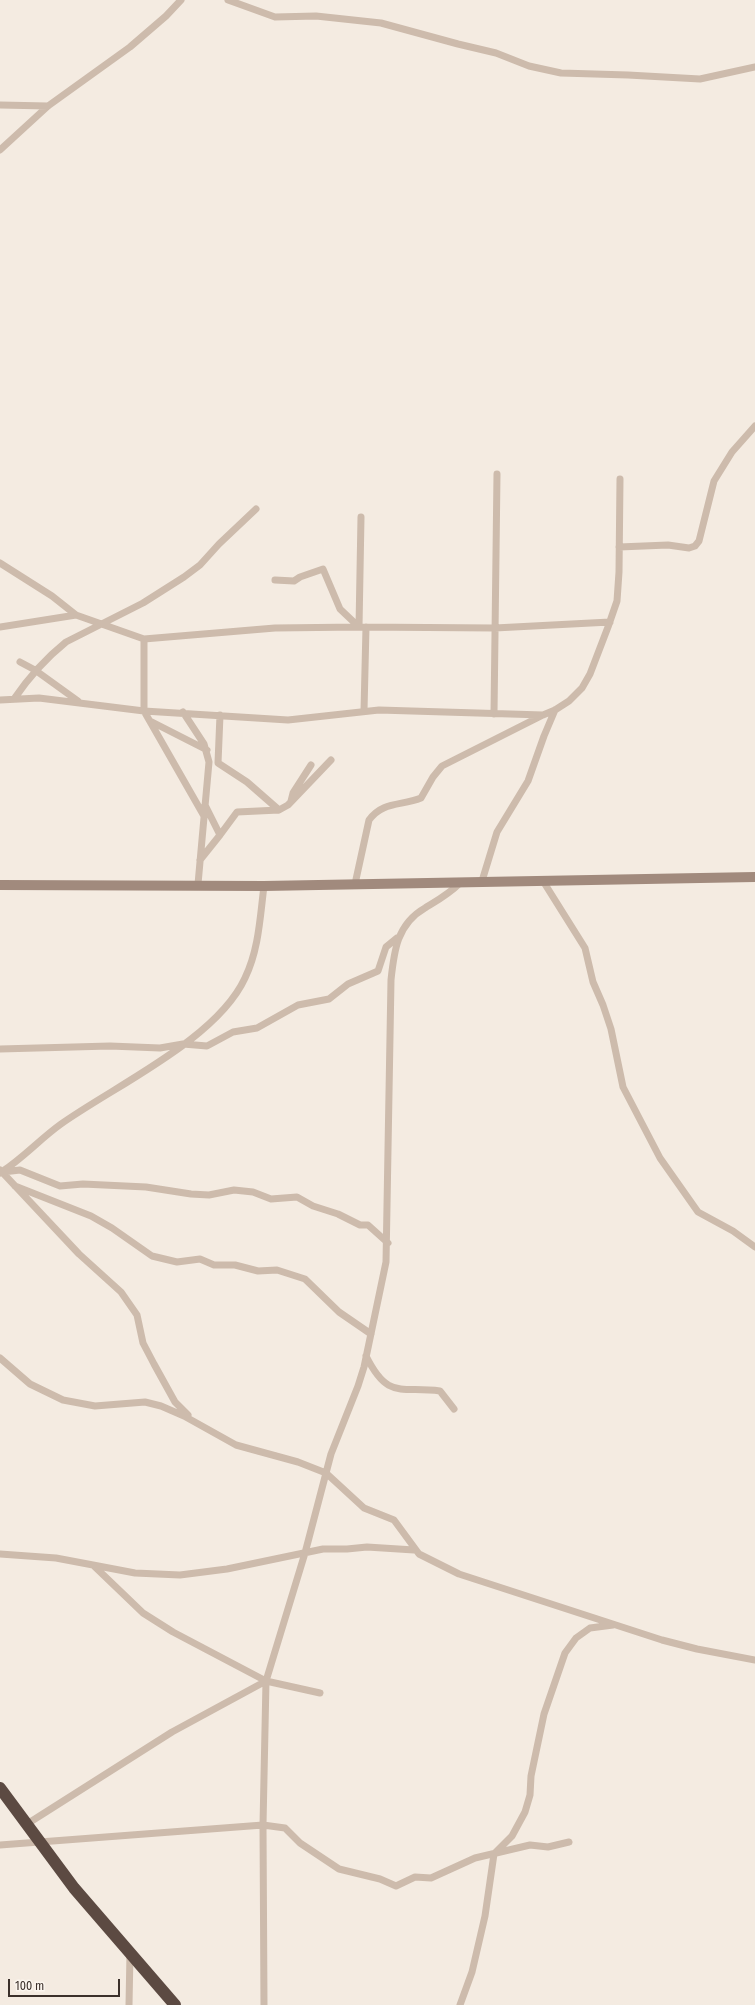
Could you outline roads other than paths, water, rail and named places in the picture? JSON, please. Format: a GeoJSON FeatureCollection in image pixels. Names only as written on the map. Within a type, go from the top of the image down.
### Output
{"type":"FeatureCollection","features":[{"type":"Feature","properties":{"kind":"highway"},"geometry":{"type":"LineString","coordinates":[[0,1788],[74,1888],[175,2005]]}},
{"type":"Feature","properties":{"kind":"main road"},"geometry":{"type":"LineString","coordinates":[[0,885],[198,884],[264,886],[755,877]]}},
{"type":"Feature","properties":{"kind":"street"},"geometry":{"type":"LineString","coordinates":[[0,150],[48,106],[130,47],[182,0]]}},
{"type":"Feature","properties":{"kind":"street"},"geometry":{"type":"LineString","coordinates":[[228,0],[275,17],[316,16],[381,23],[458,44],[496,52],[529,66],[561,73],[700,79],[755,67]]}},
{"type":"Feature","properties":{"kind":"street"},"geometry":{"type":"LineString","coordinates":[[0,105],[48,106]]}},
{"type":"Feature","properties":{"kind":"street"},"geometry":{"type":"LineString","coordinates":[[619,547],[668,545],[689,548],[695,546],[699,541],[714,481],[732,452],[755,426]]}},
{"type":"Feature","properties":{"kind":"street"},"geometry":{"type":"LineString","coordinates":[[494,714],[497,474]]}},
{"type":"Feature","properties":{"kind":"street"},"geometry":{"type":"LineString","coordinates":[[355,884],[369,820],[375,812],[385,806],[421,798],[433,777],[446,764],[555,710],[569,701],[582,688],[590,674],[610,622],[616,601],[619,547],[620,479]]}},
{"type":"Feature","properties":{"kind":"street"},"geometry":{"type":"LineString","coordinates":[[14,699],[35,670],[66,642],[143,603],[184,577],[200,565],[219,544],[256,509]]}},
{"type":"Feature","properties":{"kind":"street"},"geometry":{"type":"LineString","coordinates":[[361,517],[364,711]]}},
{"type":"Feature","properties":{"kind":"street"},"geometry":{"type":"LineString","coordinates":[[0,563],[9,571],[52,596],[76,615],[144,639],[275,628],[495,628],[610,622]]}},
{"type":"Feature","properties":{"kind":"street"},"geometry":{"type":"LineString","coordinates":[[275,580],[294,581],[300,576],[323,569],[340,609],[362,627]]}},
{"type":"Feature","properties":{"kind":"street"},"geometry":{"type":"LineString","coordinates":[[0,627],[76,615]]}},
{"type":"Feature","properties":{"kind":"street"},"geometry":{"type":"LineString","coordinates":[[144,639],[144,711],[204,816]]}},
{"type":"Feature","properties":{"kind":"street"},"geometry":{"type":"LineString","coordinates":[[20,662],[35,670],[78,702]]}},
{"type":"Feature","properties":{"kind":"street"},"geometry":{"type":"LineString","coordinates":[[0,700],[39,698],[144,711],[182,712],[297,721],[364,711],[407,710],[543,715]]}},
{"type":"Feature","properties":{"kind":"street"},"geometry":{"type":"LineString","coordinates":[[482,881],[497,832],[528,781],[555,710]]}},
{"type":"Feature","properties":{"kind":"street"},"geometry":{"type":"LineString","coordinates":[[182,712],[207,750],[209,762],[198,884]]}},
{"type":"Feature","properties":{"kind":"street"},"geometry":{"type":"LineString","coordinates":[[220,715],[218,763],[247,782],[279,810]]}},
{"type":"Feature","properties":{"kind":"street"},"geometry":{"type":"LineString","coordinates":[[150,721],[207,750]]}},
{"type":"Feature","properties":{"kind":"street"},"geometry":{"type":"LineString","coordinates":[[200,860],[237,812],[279,810],[290,803],[331,760]]}},
{"type":"Feature","properties":{"kind":"street"},"geometry":{"type":"LineString","coordinates":[[290,803],[293,793],[311,765]]}},
{"type":"Feature","properties":{"kind":"street"},"geometry":{"type":"LineString","coordinates":[[205,805],[220,835]]}},
{"type":"Feature","properties":{"kind":"street"},"geometry":{"type":"LineString","coordinates":[[543,881],[585,948],[593,982],[611,1029],[623,1087],[660,1158],[687,1199],[698,1212],[733,1231],[755,1247]]}},
{"type":"Feature","properties":{"kind":"street"},"geometry":{"type":"LineString","coordinates":[[264,2005],[266,1681],[306,1553],[326,1473],[337,1437],[358,1386],[371,1334],[386,1262],[388,1243],[387,1145],[391,980],[394,951],[398,938],[414,915],[450,893],[460,883]]}},
{"type":"Feature","properties":{"kind":"street"},"geometry":{"type":"LineString","coordinates":[[1,1172],[63,1123],[183,1044],[219,1014],[245,979],[258,938],[264,886]]}},
{"type":"Feature","properties":{"kind":"street"},"geometry":{"type":"LineString","coordinates":[[0,1049],[110,1046],[160,1048],[183,1044],[207,1046],[233,1032],[257,1028],[298,1005],[330,999],[348,984],[378,971],[386,947],[398,938]]}},
{"type":"Feature","properties":{"kind":"street"},"geometry":{"type":"LineString","coordinates":[[1,1172],[20,1170],[60,1186],[83,1184],[146,1187],[191,1194],[209,1195],[234,1190],[253,1192],[271,1199],[297,1197],[313,1206],[338,1214],[360,1225],[368,1225],[388,1243]]}},
{"type":"Feature","properties":{"kind":"street"},"geometry":{"type":"LineString","coordinates":[[1,1172],[16,1186],[79,1254],[121,1292],[137,1315],[144,1343],[175,1402],[196,1424]]}},
{"type":"Feature","properties":{"kind":"street"},"geometry":{"type":"LineString","coordinates":[[16,1186],[91,1216],[112,1228],[152,1256],[178,1262],[200,1259],[214,1265],[235,1265],[258,1271],[277,1270],[305,1279],[339,1312],[371,1334]]}},
{"type":"Feature","properties":{"kind":"street"},"geometry":{"type":"LineString","coordinates":[[366,1356],[374,1373],[392,1389],[440,1391],[454,1409]]}},
{"type":"Feature","properties":{"kind":"street"},"geometry":{"type":"LineString","coordinates":[[0,1358],[30,1384],[63,1400],[96,1406],[145,1402],[172,1410],[236,1446],[298,1462],[326,1473],[364,1508],[394,1520],[399,1525],[414,1550],[425,1559],[459,1574],[676,1644],[755,1660]]}},
{"type":"Feature","properties":{"kind":"street"},"geometry":{"type":"LineString","coordinates":[[0,1554],[56,1558],[135,1573],[180,1575],[227,1569],[323,1549],[347,1550],[367,1547],[414,1550]]}},
{"type":"Feature","properties":{"kind":"street"},"geometry":{"type":"LineString","coordinates":[[93,1565],[143,1613],[173,1632],[266,1681],[320,1693]]}},
{"type":"Feature","properties":{"kind":"street"},"geometry":{"type":"LineString","coordinates":[[460,2005],[472,1972],[483,1923],[494,1854],[512,1836],[525,1812],[530,1794],[531,1776],[544,1714],[565,1653],[576,1638],[590,1628],[616,1625]]}},
{"type":"Feature","properties":{"kind":"street"},"geometry":{"type":"LineString","coordinates":[[27,1824],[172,1732],[266,1681]]}},
{"type":"Feature","properties":{"kind":"street"},"geometry":{"type":"LineString","coordinates":[[0,1845],[264,1825],[285,1828],[300,1843],[339,1869],[396,1886],[415,1878],[431,1878],[475,1858],[530,1845],[548,1847],[569,1842]]}},
{"type":"Feature","properties":{"kind":"street"},"geometry":{"type":"LineString","coordinates":[[129,2005],[130,1953]]}}]}
